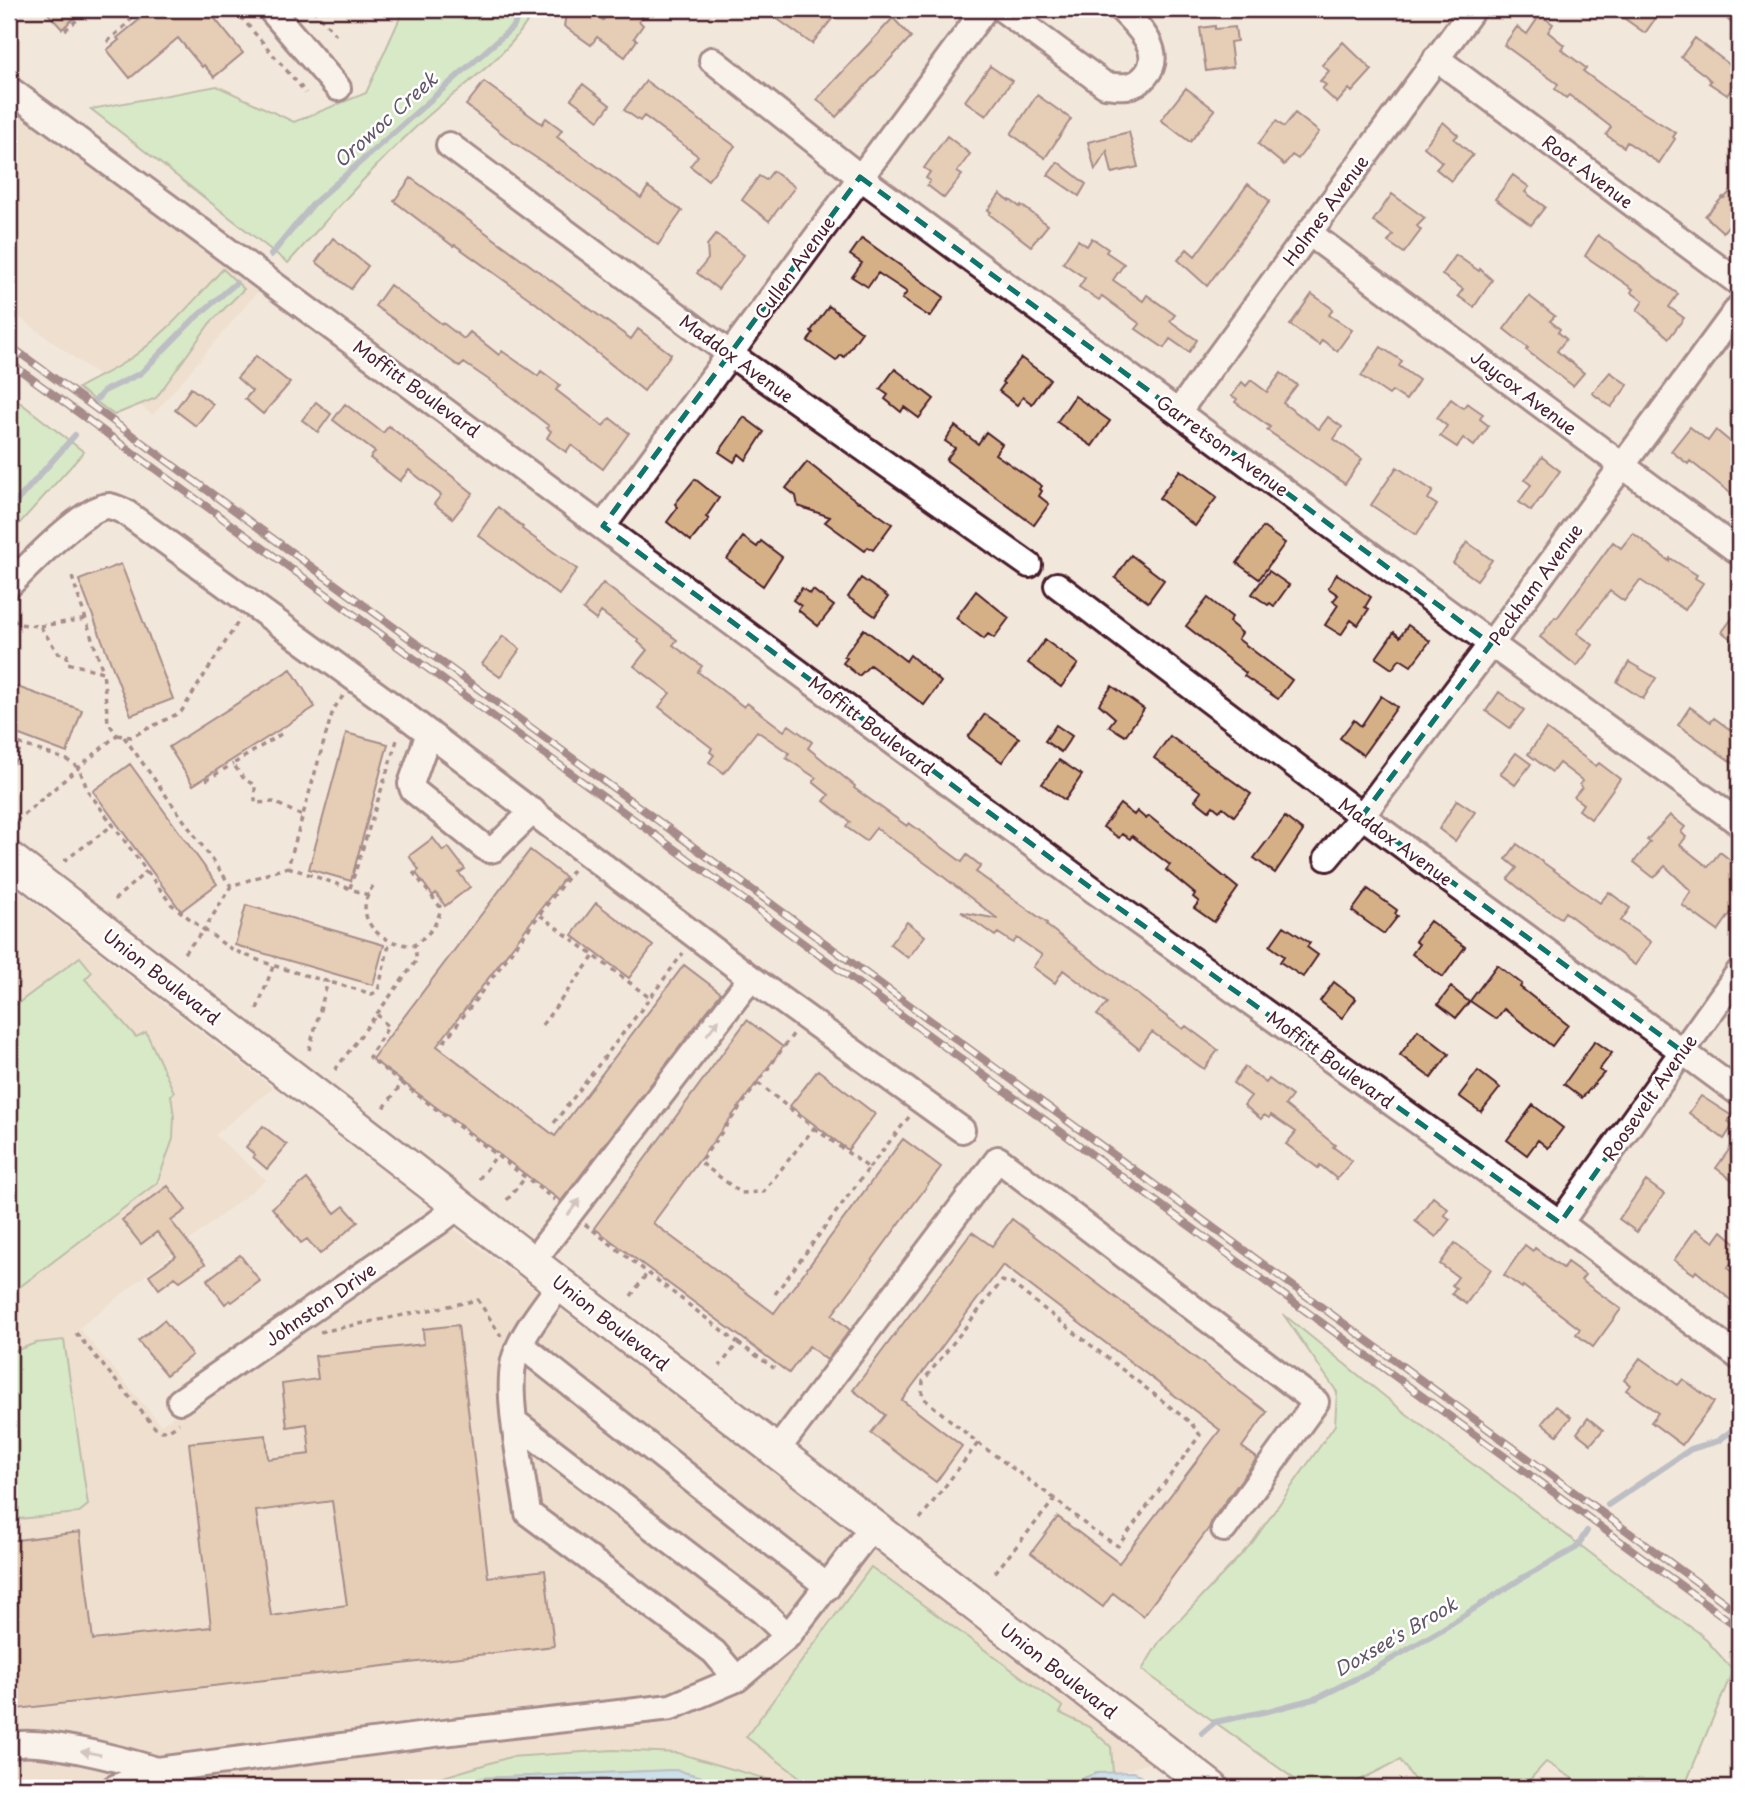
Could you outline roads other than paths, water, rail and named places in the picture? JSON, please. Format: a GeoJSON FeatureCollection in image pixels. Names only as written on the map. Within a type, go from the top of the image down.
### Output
{"type":"FeatureCollection","features":[{"type":"Feature","properties":{"kind":"main road","name":"Union Boulevard"},"geometry":{"type":"LineString","coordinates":[[9,858],[1212,1788]]}},
{"type":"Feature","properties":{"kind":"street"},"geometry":{"type":"LineString","coordinates":[[270,9],[338,88]]}},
{"type":"Feature","properties":{"kind":"street","name":"Cullen Avenue"},"geometry":{"type":"LineString","coordinates":[[603,526],[985,9]]}},
{"type":"Feature","properties":{"kind":"street"},"geometry":{"type":"LineString","coordinates":[[1002,9],[1105,85],[1125,88],[1141,82],[1151,69],[1154,58],[1148,42],[1121,9]]}},
{"type":"Feature","properties":{"kind":"street","name":"Holmes Avenue"},"geometry":{"type":"LineString","coordinates":[[1178,412],[1473,9]]}},
{"type":"Feature","properties":{"kind":"street","name":"Root Avenue"},"geometry":{"type":"LineString","coordinates":[[1436,58],[1739,283]]}},
{"type":"Feature","properties":{"kind":"street","name":"Garretson Avenue"},"geometry":{"type":"LineString","coordinates":[[712,60],[860,177],[1739,823]]}},
{"type":"Feature","properties":{"kind":"street","name":"Moffitt Boulevard"},"geometry":{"type":"LineString","coordinates":[[9,89],[1095,891],[1560,1223],[1739,1357]]}},
{"type":"Feature","properties":{"kind":"street","name":"Maddox Avenue"},"geometry":{"type":"LineString","coordinates":[[449,145],[730,354],[1029,565]]}},
{"type":"Feature","properties":{"kind":"street","name":"Jaycox Avenue"},"geometry":{"type":"LineString","coordinates":[[1309,233],[1739,552]]}},
{"type":"Feature","properties":{"kind":"street","name":"Peckham Avenue"},"geometry":{"type":"LineString","coordinates":[[1327,858],[1362,816],[1739,307]]}},
{"type":"Feature","properties":{"kind":"street"},"geometry":{"type":"LineString","coordinates":[[9,585],[69,528],[90,513],[109,506],[125,512],[405,715],[751,978],[962,1130]]}},
{"type":"Feature","properties":{"kind":"street","name":"Maddox Avenue"},"geometry":{"type":"LineString","coordinates":[[1057,585],[1362,816],[1739,1093]]}},
{"type":"Feature","properties":{"kind":"street"},"geometry":{"type":"LineString","coordinates":[[429,733],[411,784],[413,790],[484,847],[494,849],[533,811]]}},
{"type":"Feature","properties":{"kind":"street","name":"Roosevelt Avenue"},"geometry":{"type":"LineString","coordinates":[[1560,1223],[1739,972]]}},
{"type":"Feature","properties":{"kind":"street"},"geometry":{"type":"LineString","coordinates":[[533,1261],[751,978]]}},
{"type":"Feature","properties":{"kind":"street"},"geometry":{"type":"LineString","coordinates":[[777,1450],[998,1159],[1316,1402],[1224,1528]]}},
{"type":"Feature","properties":{"kind":"street","name":"Johnston Drive"},"geometry":{"type":"LineString","coordinates":[[180,1401],[460,1205]]}},
{"type":"Feature","properties":{"kind":"street"},"geometry":{"type":"LineString","coordinates":[[561,1283],[527,1332],[514,1358],[512,1400],[528,1513],[714,1652],[737,1679]]}},
{"type":"Feature","properties":{"kind":"street"},"geometry":{"type":"LineString","coordinates":[[521,1345],[828,1587]]}},
{"type":"Feature","properties":{"kind":"street"},"geometry":{"type":"LineString","coordinates":[[515,1422],[763,1612],[788,1636]]}},
{"type":"Feature","properties":{"kind":"street"},"geometry":{"type":"LineString","coordinates":[[114,1788],[157,1770],[671,1707],[737,1679],[788,1636],[874,1525]]}},
{"type":"Feature","properties":{"kind":"street"},"geometry":{"type":"LineString","coordinates":[[9,1746],[43,1745],[117,1758],[157,1770]]}},
{"type":"Feature","properties":{"kind":"water"},"geometry":{"type":"Polygon","coordinates":[[[675,1770],[744,1788],[458,1788],[480,1778],[675,1770]]]}},
{"type":"Feature","properties":{"kind":"water"},"geometry":{"type":"Polygon","coordinates":[[[1135,1772],[1149,1782],[1146,1788],[1058,1788],[1097,1773],[1135,1772]]]}},
{"type":"Feature","properties":{"kind":"waterway","name":"Orowoc Creek"},"geometry":{"type":"LineString","coordinates":[[271,255],[314,203],[514,26],[520,9]]}},
{"type":"Feature","properties":{"kind":"waterway","name":"Orowoc Creek"},"geometry":{"type":"LineString","coordinates":[[95,401],[104,391],[141,373],[194,319],[236,283]]}},
{"type":"Feature","properties":{"kind":"waterway","name":"Orowoc Creek"},"geometry":{"type":"LineString","coordinates":[[9,510],[75,435]]}},
{"type":"Feature","properties":{"kind":"waterway","name":"Doxsee's Brook"},"geometry":{"type":"LineString","coordinates":[[1608,1505],[1691,1449],[1718,1441],[1739,1425]]}},
{"type":"Feature","properties":{"kind":"waterway","name":"Doxsee's Brook"},"geometry":{"type":"LineString","coordinates":[[1202,1733],[1215,1722],[1317,1698],[1371,1671],[1576,1548],[1587,1531]]}},
{"type":"Feature","properties":{"kind":"railway"},"geometry":{"type":"LineString","coordinates":[[9,345],[1739,1613]]}},
{"type":"Feature","properties":{"kind":"railway"},"geometry":{"type":"LineString","coordinates":[[9,362],[1739,1628]]}}]}
